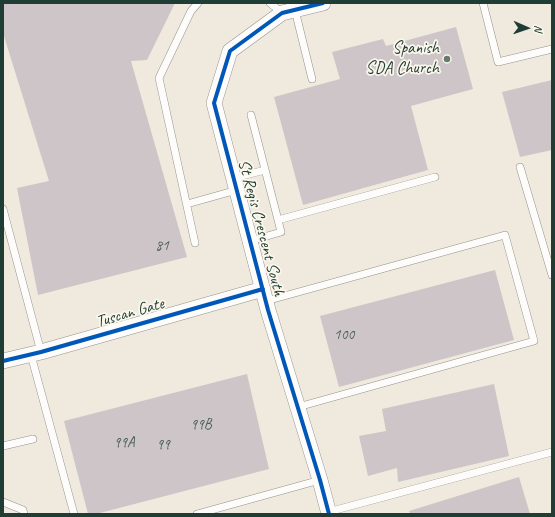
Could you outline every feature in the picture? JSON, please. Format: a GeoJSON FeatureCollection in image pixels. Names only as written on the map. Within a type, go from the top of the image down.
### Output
{"type":"FeatureCollection","features":[{"type":"Feature","properties":{"kind":"street","name":"St Regis Crescent South"},"geometry":{"type":"LineString","coordinates":[[323,3],[289,12],[230,51],[214,104],[265,295],[329,513]]}},
{"type":"Feature","properties":{"kind":"street","name":"Tuscan Gate"},"geometry":{"type":"LineString","coordinates":[[3,361],[265,295]]}},
{"type":"Feature","properties":{"kind":"lane"},"geometry":{"type":"LineString","coordinates":[[195,243],[159,78],[191,11],[198,3]]}},
{"type":"Feature","properties":{"kind":"lane"},"geometry":{"type":"LineString","coordinates":[[270,3],[289,12],[312,79]]}},
{"type":"Feature","properties":{"kind":"lane"},"geometry":{"type":"LineString","coordinates":[[483,3],[498,62],[552,49]]}},
{"type":"Feature","properties":{"kind":"lane"},"geometry":{"type":"LineString","coordinates":[[250,241],[281,232],[251,115]]}},
{"type":"Feature","properties":{"kind":"lane"},"geometry":{"type":"LineString","coordinates":[[520,168],[552,275]]}},
{"type":"Feature","properties":{"kind":"lane"},"geometry":{"type":"LineString","coordinates":[[187,204],[236,184],[265,170]]}},
{"type":"Feature","properties":{"kind":"lane"},"geometry":{"type":"LineString","coordinates":[[278,220],[435,177]]}},
{"type":"Feature","properties":{"kind":"lane"},"geometry":{"type":"LineString","coordinates":[[3,210],[74,514]]}},
{"type":"Feature","properties":{"kind":"lane"},"geometry":{"type":"LineString","coordinates":[[265,295],[504,235],[534,341],[298,407]]}},
{"type":"Feature","properties":{"kind":"lane"},"geometry":{"type":"LineString","coordinates":[[3,446],[33,439]]}},
{"type":"Feature","properties":{"kind":"lane"},"geometry":{"type":"LineString","coordinates":[[329,513],[552,452]]}},
{"type":"Feature","properties":{"kind":"lane"},"geometry":{"type":"LineString","coordinates":[[197,514],[320,480]]}},
{"type":"Feature","properties":{"kind":"lane"},"geometry":{"type":"LineString","coordinates":[[3,502],[23,510],[24,514]]}},
{"type":"Feature","properties":{"kind":"building"},"geometry":{"type":"Polygon","coordinates":[[[3,3],[175,3],[147,60],[131,61],[187,257],[38,295],[17,188],[49,181],[3,33],[3,3]]]}},
{"type":"Feature","properties":{"kind":"building"},"geometry":{"type":"Polygon","coordinates":[[[456,27],[473,89],[411,106],[428,170],[303,205],[274,97],[340,79],[332,52],[383,39],[386,46],[456,27]]]}},
{"type":"Feature","properties":{"kind":"building"},"geometry":{"type":"Polygon","coordinates":[[[552,80],[552,150],[520,157],[502,92],[552,80]]]}},
{"type":"Feature","properties":{"kind":"building"},"geometry":{"type":"Polygon","coordinates":[[[495,270],[514,340],[339,387],[320,316],[495,270]]]}},
{"type":"Feature","properties":{"kind":"building"},"geometry":{"type":"Polygon","coordinates":[[[247,374],[269,469],[96,514],[88,514],[64,421],[247,374]]]}},
{"type":"Feature","properties":{"kind":"building"},"geometry":{"type":"Polygon","coordinates":[[[494,384],[509,456],[398,482],[397,468],[368,476],[359,436],[386,431],[382,409],[494,384]]]}},
{"type":"Feature","properties":{"kind":"building"},"geometry":{"type":"Polygon","coordinates":[[[519,477],[530,514],[410,514],[409,511],[519,477]]]}},
{"type":"Feature","properties":{"kind":"cycle path"},"geometry":{"type":"LineString","coordinates":[[323,3],[282,13],[230,51],[214,103],[268,310],[329,514]]}},
{"type":"Feature","properties":{"kind":"cycle path"},"geometry":{"type":"LineString","coordinates":[[3,361],[41,352],[263,289]]}},
{"type":"Feature","properties":{"kind":"place","name":"Spanish SDA Church"},"geometry":{"type":"Point","coordinates":[447,59]}}]}
